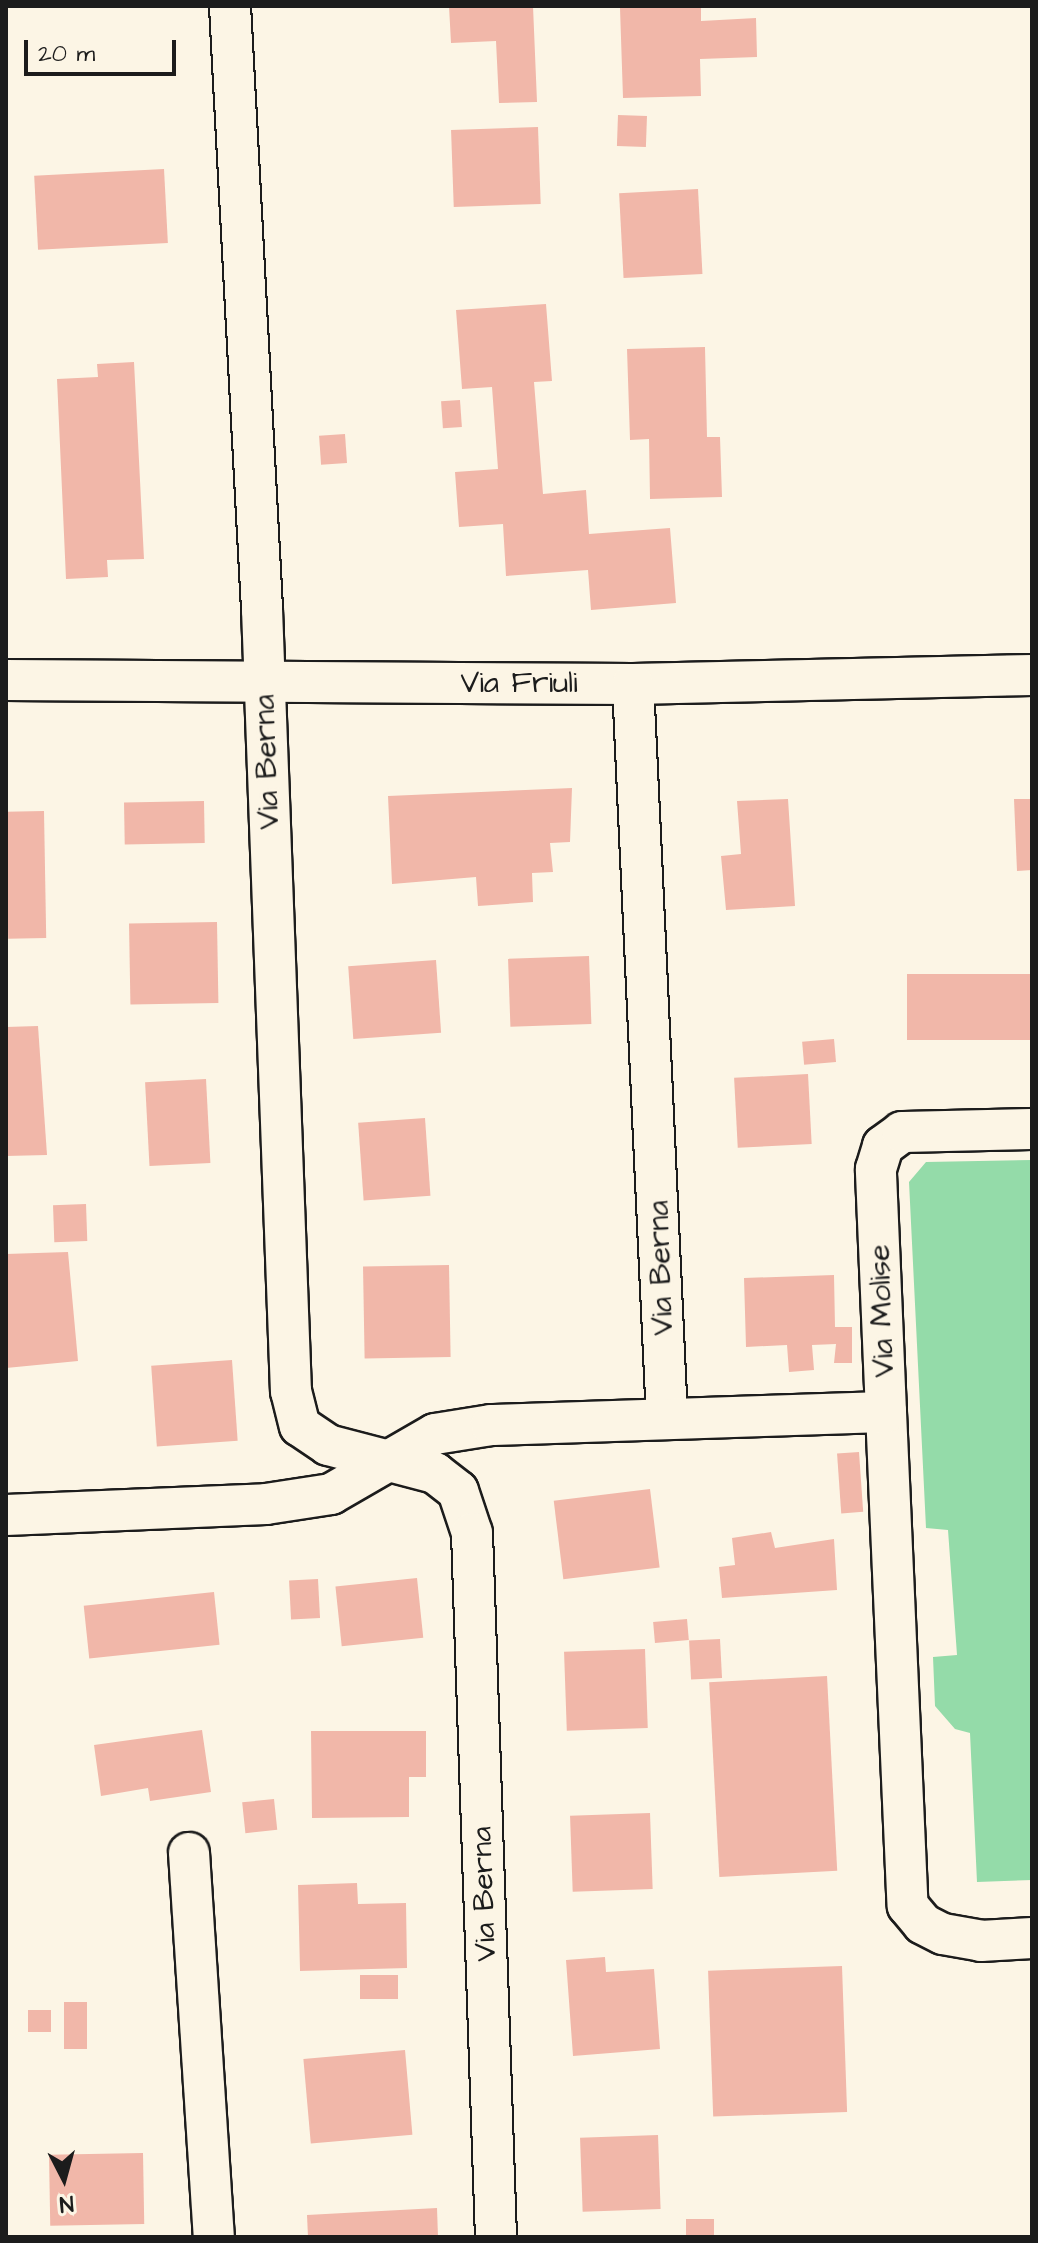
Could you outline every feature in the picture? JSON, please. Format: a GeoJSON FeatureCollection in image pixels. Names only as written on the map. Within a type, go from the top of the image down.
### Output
{"type":"FeatureCollection","features":[{"type":"Feature","properties":{"kind":"street","name":"Via Berna"},"geometry":{"type":"LineString","coordinates":[[230,6],[264,682],[291,1391],[300,1426],[328,1445],[383,1462],[435,1473],[458,1491],[472,1533],[496,2237]]}},
{"type":"Feature","properties":{"kind":"street","name":"Via Friuli"},"geometry":{"type":"LineString","coordinates":[[6,680],[633,684],[1032,675]]}},
{"type":"Feature","properties":{"kind":"street","name":"Via Berna"},"geometry":{"type":"LineString","coordinates":[[633,684],[667,1418]]}},
{"type":"Feature","properties":{"kind":"street","name":"Via Molise"},"geometry":{"type":"LineString","coordinates":[[667,1418],[886,1412],[876,1169],[883,1146],[902,1132],[1032,1129]]}},
{"type":"Feature","properties":{"kind":"street"},"geometry":{"type":"LineString","coordinates":[[886,1412],[904,1876],[908,1906],[933,1929],[981,1941],[1032,1938]]}},
{"type":"Feature","properties":{"kind":"street"},"geometry":{"type":"LineString","coordinates":[[6,1515],[266,1504],[331,1494],[435,1434],[491,1425],[667,1418]]}},
{"type":"Feature","properties":{"kind":"street"},"geometry":{"type":"LineString","coordinates":[[189,1853],[214,2237]]}},
{"type":"Feature","properties":{"kind":"green space"},"geometry":{"type":"Polygon","coordinates":[[[1032,1160],[1032,1880],[977,1882],[970,1733],[955,1729],[935,1706],[933,1657],[957,1655],[948,1530],[926,1528],[909,1182],[926,1162],[1032,1160]]]}},
{"type":"Feature","properties":{"kind":"building"},"geometry":{"type":"Polygon","coordinates":[[[449,6],[533,6],[537,102],[499,103],[496,41],[451,43],[449,6]]]}},
{"type":"Feature","properties":{"kind":"building"},"geometry":{"type":"Polygon","coordinates":[[[701,6],[701,21],[756,18],[757,57],[700,59],[701,96],[623,98],[620,8],[701,6]]]}},
{"type":"Feature","properties":{"kind":"building"},"geometry":{"type":"Polygon","coordinates":[[[618,115],[647,116],[646,147],[617,146],[618,115]]]}},
{"type":"Feature","properties":{"kind":"building"},"geometry":{"type":"Polygon","coordinates":[[[538,127],[541,204],[454,207],[451,130],[538,127]]]}},
{"type":"Feature","properties":{"kind":"building"},"geometry":{"type":"Polygon","coordinates":[[[164,169],[168,243],[38,250],[34,176],[164,169]]]}},
{"type":"Feature","properties":{"kind":"building"},"geometry":{"type":"Polygon","coordinates":[[[698,189],[702,274],[624,278],[619,193],[698,189]]]}},
{"type":"Feature","properties":{"kind":"building"},"geometry":{"type":"Polygon","coordinates":[[[546,304],[552,381],[534,382],[543,494],[586,490],[589,534],[670,528],[676,603],[591,610],[588,570],[506,576],[503,524],[459,527],[455,472],[498,469],[492,387],[462,389],[456,310],[546,304]]]}},
{"type":"Feature","properties":{"kind":"building"},"geometry":{"type":"Polygon","coordinates":[[[705,347],[707,437],[720,437],[722,497],[650,499],[649,439],[630,440],[627,349],[705,347]]]}},
{"type":"Feature","properties":{"kind":"building"},"geometry":{"type":"Polygon","coordinates":[[[134,362],[144,559],[107,560],[108,577],[66,579],[57,379],[98,377],[97,364],[134,362]]]}},
{"type":"Feature","properties":{"kind":"building"},"geometry":{"type":"Polygon","coordinates":[[[460,400],[462,427],[443,428],[441,401],[460,400]]]}},
{"type":"Feature","properties":{"kind":"building"},"geometry":{"type":"Polygon","coordinates":[[[345,434],[347,463],[321,465],[319,436],[345,434]]]}},
{"type":"Feature","properties":{"kind":"building"},"geometry":{"type":"Polygon","coordinates":[[[572,788],[570,842],[550,843],[553,872],[532,873],[533,902],[478,906],[476,877],[392,884],[388,796],[572,788]]]}},
{"type":"Feature","properties":{"kind":"building"},"geometry":{"type":"Polygon","coordinates":[[[788,799],[795,906],[726,910],[721,856],[741,854],[737,801],[788,799]]]}},
{"type":"Feature","properties":{"kind":"building"},"geometry":{"type":"Polygon","coordinates":[[[1014,799],[1032,799],[1032,870],[1017,871],[1014,799]]]}},
{"type":"Feature","properties":{"kind":"building"},"geometry":{"type":"Polygon","coordinates":[[[204,801],[205,843],[125,844],[124,802],[204,801]]]}},
{"type":"Feature","properties":{"kind":"building"},"geometry":{"type":"Polygon","coordinates":[[[44,811],[46,938],[8,939],[6,812],[44,811]]]}},
{"type":"Feature","properties":{"kind":"building"},"geometry":{"type":"Polygon","coordinates":[[[217,922],[218,1003],[130,1005],[129,924],[217,922]]]}},
{"type":"Feature","properties":{"kind":"building"},"geometry":{"type":"Polygon","coordinates":[[[589,956],[591,1024],[510,1027],[508,959],[589,956]]]}},
{"type":"Feature","properties":{"kind":"building"},"geometry":{"type":"Polygon","coordinates":[[[436,960],[441,1033],[353,1039],[348,966],[436,960]]]}},
{"type":"Feature","properties":{"kind":"building"},"geometry":{"type":"Polygon","coordinates":[[[907,974],[1032,974],[1032,1040],[907,1040],[907,974]]]}},
{"type":"Feature","properties":{"kind":"building"},"geometry":{"type":"Polygon","coordinates":[[[38,1026],[47,1155],[6,1156],[6,1027],[38,1026]]]}},
{"type":"Feature","properties":{"kind":"building"},"geometry":{"type":"Polygon","coordinates":[[[834,1039],[836,1062],[804,1065],[802,1042],[834,1039]]]}},
{"type":"Feature","properties":{"kind":"building"},"geometry":{"type":"Polygon","coordinates":[[[808,1074],[812,1144],[738,1148],[734,1078],[808,1074]]]}},
{"type":"Feature","properties":{"kind":"building"},"geometry":{"type":"Polygon","coordinates":[[[206,1079],[210,1163],[149,1166],[145,1082],[206,1079]]]}},
{"type":"Feature","properties":{"kind":"building"},"geometry":{"type":"Polygon","coordinates":[[[425,1118],[430,1196],[364,1200],[358,1123],[425,1118]]]}},
{"type":"Feature","properties":{"kind":"building"},"geometry":{"type":"Polygon","coordinates":[[[86,1204],[87,1241],[54,1242],[53,1205],[86,1204]]]}},
{"type":"Feature","properties":{"kind":"building"},"geometry":{"type":"Polygon","coordinates":[[[68,1252],[78,1361],[6,1368],[6,1254],[68,1252]]]}},
{"type":"Feature","properties":{"kind":"building"},"geometry":{"type":"Polygon","coordinates":[[[449,1265],[451,1357],[365,1358],[363,1267],[449,1265]]]}},
{"type":"Feature","properties":{"kind":"building"},"geometry":{"type":"Polygon","coordinates":[[[834,1275],[835,1327],[852,1327],[852,1363],[834,1363],[836,1344],[812,1345],[814,1370],[789,1372],[787,1345],[746,1347],[744,1278],[834,1275]]]}},
{"type":"Feature","properties":{"kind":"building"},"geometry":{"type":"Polygon","coordinates":[[[232,1360],[238,1441],[157,1446],[151,1366],[232,1360]]]}},
{"type":"Feature","properties":{"kind":"building"},"geometry":{"type":"Polygon","coordinates":[[[859,1452],[863,1512],[841,1513],[837,1454],[859,1452]]]}},
{"type":"Feature","properties":{"kind":"building"},"geometry":{"type":"Polygon","coordinates":[[[650,1489],[660,1567],[563,1579],[554,1501],[650,1489]]]}},
{"type":"Feature","properties":{"kind":"building"},"geometry":{"type":"Polygon","coordinates":[[[771,1532],[775,1548],[834,1539],[837,1590],[722,1598],[719,1567],[735,1565],[732,1538],[771,1532]]]}},
{"type":"Feature","properties":{"kind":"building"},"geometry":{"type":"Polygon","coordinates":[[[417,1578],[423,1638],[342,1646],[335,1587],[417,1578]]]}},
{"type":"Feature","properties":{"kind":"building"},"geometry":{"type":"Polygon","coordinates":[[[318,1579],[320,1618],[291,1619],[289,1581],[318,1579]]]}},
{"type":"Feature","properties":{"kind":"building"},"geometry":{"type":"Polygon","coordinates":[[[214,1592],[220,1645],[89,1658],[84,1606],[214,1592]]]}},
{"type":"Feature","properties":{"kind":"building"},"geometry":{"type":"Polygon","coordinates":[[[687,1619],[689,1640],[655,1643],[653,1622],[687,1619]]]}},
{"type":"Feature","properties":{"kind":"building"},"geometry":{"type":"Polygon","coordinates":[[[720,1639],[722,1678],[691,1680],[689,1641],[720,1639]]]}},
{"type":"Feature","properties":{"kind":"building"},"geometry":{"type":"Polygon","coordinates":[[[645,1649],[648,1728],[567,1731],[564,1652],[645,1649]]]}},
{"type":"Feature","properties":{"kind":"building"},"geometry":{"type":"Polygon","coordinates":[[[827,1676],[837,1871],[719,1877],[709,1682],[827,1676]]]}},
{"type":"Feature","properties":{"kind":"building"},"geometry":{"type":"Polygon","coordinates":[[[202,1730],[211,1792],[150,1801],[148,1788],[101,1796],[94,1745],[202,1730]]]}},
{"type":"Feature","properties":{"kind":"building"},"geometry":{"type":"Polygon","coordinates":[[[311,1731],[426,1731],[426,1777],[409,1777],[409,1817],[312,1818],[311,1731]]]}},
{"type":"Feature","properties":{"kind":"building"},"geometry":{"type":"Polygon","coordinates":[[[274,1799],[277,1830],[245,1833],[242,1802],[274,1799]]]}},
{"type":"Feature","properties":{"kind":"building"},"geometry":{"type":"Polygon","coordinates":[[[650,1813],[653,1889],[573,1892],[570,1816],[650,1813]]]}},
{"type":"Feature","properties":{"kind":"building"},"geometry":{"type":"Polygon","coordinates":[[[357,1883],[358,1904],[406,1903],[407,1968],[300,1971],[298,1885],[357,1883]]]}},
{"type":"Feature","properties":{"kind":"building"},"geometry":{"type":"Polygon","coordinates":[[[605,1957],[606,1972],[654,1969],[660,2049],[573,2056],[566,1960],[605,1957]]]}},
{"type":"Feature","properties":{"kind":"building"},"geometry":{"type":"Polygon","coordinates":[[[842,1966],[847,2112],[713,2117],[708,1971],[842,1966]]]}},
{"type":"Feature","properties":{"kind":"building"},"geometry":{"type":"Polygon","coordinates":[[[360,1975],[398,1975],[398,1999],[360,1999],[360,1975]]]}},
{"type":"Feature","properties":{"kind":"building"},"geometry":{"type":"Polygon","coordinates":[[[64,2002],[87,2002],[87,2049],[64,2049],[64,2002]]]}},
{"type":"Feature","properties":{"kind":"building"},"geometry":{"type":"Polygon","coordinates":[[[28,2010],[51,2010],[51,2032],[28,2032],[28,2010]]]}},
{"type":"Feature","properties":{"kind":"building"},"geometry":{"type":"Polygon","coordinates":[[[405,2050],[412,2135],[311,2144],[303,2059],[405,2050]]]}},
{"type":"Feature","properties":{"kind":"building"},"geometry":{"type":"Polygon","coordinates":[[[658,2135],[661,2209],[583,2212],[580,2138],[658,2135]]]}},
{"type":"Feature","properties":{"kind":"building"},"geometry":{"type":"Polygon","coordinates":[[[143,2153],[144,2224],[50,2226],[49,2155],[143,2153]]]}},
{"type":"Feature","properties":{"kind":"building"},"geometry":{"type":"Polygon","coordinates":[[[437,2208],[438,2237],[308,2237],[307,2215],[437,2208]]]}},
{"type":"Feature","properties":{"kind":"building"},"geometry":{"type":"Polygon","coordinates":[[[686,2219],[714,2219],[714,2237],[686,2237],[686,2219]]]}}]}
